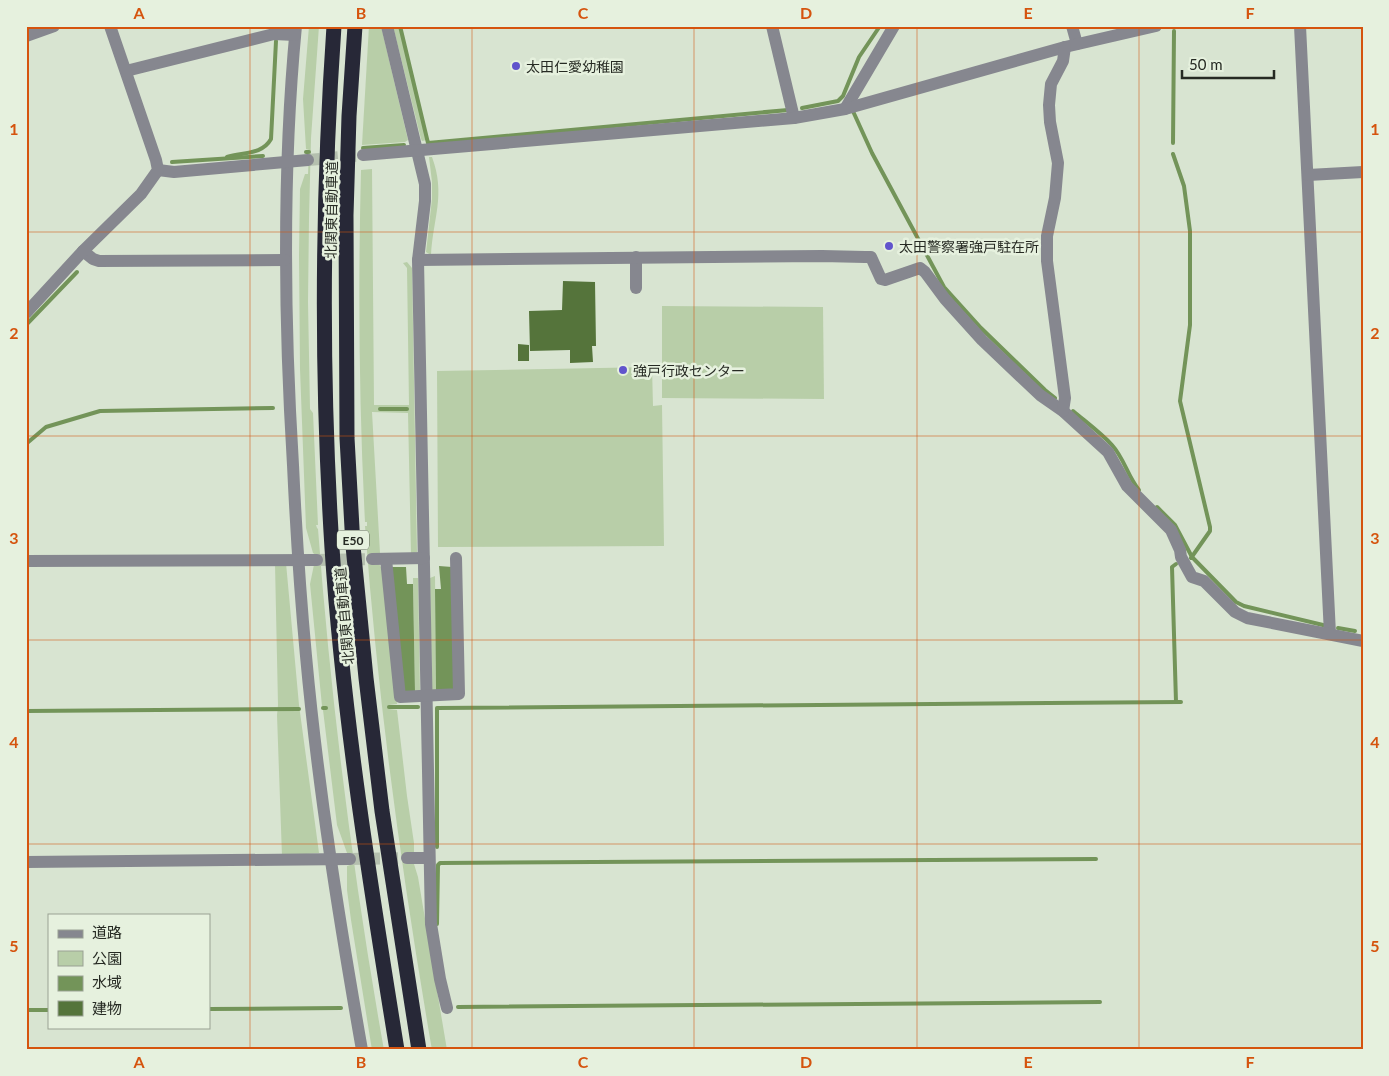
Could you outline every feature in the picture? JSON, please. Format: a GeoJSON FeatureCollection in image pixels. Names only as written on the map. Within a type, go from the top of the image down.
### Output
{"type":"FeatureCollection","features":[{"type":"Feature","properties":{"kind":"highway","name":"北関東自動車道"},"geometry":{"type":"LineString","coordinates":[[334,26],[327,120],[324,319],[332,549],[343,674],[360,808],[397,1050]]}},
{"type":"Feature","properties":{"kind":"highway","name":"北関東自動車道"},"geometry":{"type":"LineString","coordinates":[[355,26],[349,116],[346,234],[348,438],[353,546],[382,811],[419,1050]]}},
{"type":"Feature","properties":{"kind":"street"},"geometry":{"type":"LineString","coordinates":[[26,36],[54,26]]}},
{"type":"Feature","properties":{"kind":"street"},"geometry":{"type":"LineString","coordinates":[[26,313],[83,251],[135,200],[158,170],[110,26]]}},
{"type":"Feature","properties":{"kind":"street"},"geometry":{"type":"LineString","coordinates":[[386,26],[425,184],[425,201],[418,260],[430,924],[440,979],[448,1008]]}},
{"type":"Feature","properties":{"kind":"street"},"geometry":{"type":"LineString","coordinates":[[772,26],[794,118]]}},
{"type":"Feature","properties":{"kind":"street"},"geometry":{"type":"LineString","coordinates":[[845,109],[894,26]]}},
{"type":"Feature","properties":{"kind":"street"},"geometry":{"type":"LineString","coordinates":[[1064,411],[1065,398],[1047,260],[1047,236],[1055,198],[1058,163],[1050,122],[1049,105],[1052,84],[1071,45],[1072,26]]}},
{"type":"Feature","properties":{"kind":"street"},"geometry":{"type":"LineString","coordinates":[[363,155],[418,152],[794,118],[845,109],[1071,45],[1156,26]]}},
{"type":"Feature","properties":{"kind":"street"},"geometry":{"type":"LineString","coordinates":[[1300,26],[1330,634]]}},
{"type":"Feature","properties":{"kind":"street"},"geometry":{"type":"LineString","coordinates":[[126,71],[296,30],[286,162],[285,260],[286,341],[298,560],[307,666],[331,859],[362,1050]]}},
{"type":"Feature","properties":{"kind":"street"},"geometry":{"type":"LineString","coordinates":[[158,170],[174,172],[308,160]]}},
{"type":"Feature","properties":{"kind":"street"},"geometry":{"type":"LineString","coordinates":[[1308,175],[1363,172]]}},
{"type":"Feature","properties":{"kind":"street"},"geometry":{"type":"LineString","coordinates":[[83,251],[99,261],[285,260]]}},
{"type":"Feature","properties":{"kind":"street"},"geometry":{"type":"LineString","coordinates":[[418,260],[871,257],[879,276],[885,280],[920,268],[982,340],[1040,395],[1064,411],[1108,452],[1127,486],[1170,530],[1192,577],[1204,581],[1235,612],[1247,618],[1363,641]]}},
{"type":"Feature","properties":{"kind":"street"},"geometry":{"type":"LineString","coordinates":[[636,258],[636,288]]}},
{"type":"Feature","properties":{"kind":"street"},"geometry":{"type":"LineString","coordinates":[[372,559],[424,558]]}},
{"type":"Feature","properties":{"kind":"street"},"geometry":{"type":"LineString","coordinates":[[386,559],[400,696],[459,694],[456,558]]}},
{"type":"Feature","properties":{"kind":"street"},"geometry":{"type":"LineString","coordinates":[[26,561],[317,560]]}},
{"type":"Feature","properties":{"kind":"street"},"geometry":{"type":"LineString","coordinates":[[407,858],[429,858]]}},
{"type":"Feature","properties":{"kind":"street"},"geometry":{"type":"LineString","coordinates":[[26,862],[350,859]]}},
{"type":"Feature","properties":{"kind":"green space"},"geometry":{"type":"Polygon","coordinates":[[[309,26],[319,26],[311,138],[308,302],[310,409],[313,413],[318,525],[316,525],[318,529],[329,659],[344,790],[362,920],[384,1050],[372,1050],[351,920],[347,890],[347,866],[350,865],[350,855],[347,853],[337,825],[323,710],[326,710],[326,706],[322,706],[310,584],[316,555],[313,553],[306,528],[300,369],[299,255],[300,189],[305,174],[308,174],[309,150],[306,149],[303,99],[309,26]]]}},
{"type":"Feature","properties":{"kind":"green space"},"geometry":{"type":"Polygon","coordinates":[[[369,26],[381,26],[408,140],[405,142],[362,145],[369,26]]]}},
{"type":"Feature","properties":{"kind":"green space"},"geometry":{"type":"Polygon","coordinates":[[[393,26],[400,26],[427,140],[422,141],[421,139],[393,26]]]}},
{"type":"Feature","properties":{"kind":"green space"},"geometry":{"type":"Polygon","coordinates":[[[429,157],[432,157],[438,183],[438,206],[431,255],[426,252],[432,199],[429,157]]]}},
{"type":"Feature","properties":{"kind":"green space"},"geometry":{"type":"Polygon","coordinates":[[[372,169],[374,405],[409,405],[407,268],[403,263],[407,262],[412,268],[417,552],[411,554],[408,413],[372,412],[380,553],[372,553],[372,563],[379,564],[382,569],[397,704],[389,705],[389,709],[397,710],[414,843],[414,853],[407,864],[414,864],[418,877],[447,1050],[432,1050],[421,985],[392,789],[370,592],[361,434],[360,258],[361,170],[372,169]]]}},
{"type":"Feature","properties":{"kind":"green space"},"geometry":{"type":"Polygon","coordinates":[[[662,306],[823,307],[824,399],[662,398],[662,306]]]}},
{"type":"Feature","properties":{"kind":"green space"},"geometry":{"type":"Polygon","coordinates":[[[652,367],[653,406],[662,405],[664,546],[438,547],[437,371],[652,367]]]}},
{"type":"Feature","properties":{"kind":"green space"},"geometry":{"type":"Polygon","coordinates":[[[286,563],[299,705],[319,853],[282,856],[277,715],[275,564],[286,563]]]}},
{"type":"Feature","properties":{"kind":"green space"},"geometry":{"type":"Polygon","coordinates":[[[435,576],[436,690],[432,690],[430,578],[435,576]]]}},
{"type":"Feature","properties":{"kind":"green space"},"geometry":{"type":"Polygon","coordinates":[[[413,578],[418,578],[420,692],[415,692],[413,578]]]}},
{"type":"Feature","properties":{"kind":"water"},"geometry":{"type":"Polygon","coordinates":[[[439,566],[452,567],[455,689],[436,690],[435,589],[441,589],[439,566]]]}},
{"type":"Feature","properties":{"kind":"water"},"geometry":{"type":"Polygon","coordinates":[[[392,567],[406,567],[407,584],[413,584],[415,692],[404,691],[392,567]]]}},
{"type":"Feature","properties":{"kind":"building"},"geometry":{"type":"Polygon","coordinates":[[[563,281],[595,282],[596,346],[592,346],[593,362],[570,363],[570,350],[530,351],[529,311],[562,310],[563,281]]]}},
{"type":"Feature","properties":{"kind":"building"},"geometry":{"type":"Polygon","coordinates":[[[518,344],[529,345],[529,361],[518,361],[518,344]]]}},
{"type":"Feature","properties":{"kind":"waterway"},"geometry":{"type":"LineString","coordinates":[[400,26],[428,143],[788,110]]}},
{"type":"Feature","properties":{"kind":"waterway"},"geometry":{"type":"LineString","coordinates":[[802,108],[838,101],[843,96],[859,57],[880,26]]}},
{"type":"Feature","properties":{"kind":"waterway"},"geometry":{"type":"LineString","coordinates":[[1173,143],[1174,31]]}},
{"type":"Feature","properties":{"kind":"waterway"},"geometry":{"type":"LineString","coordinates":[[227,157],[263,148],[271,139],[276,41]]}},
{"type":"Feature","properties":{"kind":"waterway"},"geometry":{"type":"LineString","coordinates":[[852,109],[872,153],[944,287],[981,328],[1055,398]]}},
{"type":"Feature","properties":{"kind":"waterway"},"geometry":{"type":"LineString","coordinates":[[363,148],[404,145]]}},
{"type":"Feature","properties":{"kind":"waterway"},"geometry":{"type":"LineString","coordinates":[[1173,154],[1184,186],[1190,231],[1190,325],[1180,401],[1210,527],[1210,531],[1191,558]]}},
{"type":"Feature","properties":{"kind":"waterway"},"geometry":{"type":"LineString","coordinates":[[172,162],[263,156]]}},
{"type":"Feature","properties":{"kind":"waterway"},"geometry":{"type":"LineString","coordinates":[[26,325],[77,272]]}},
{"type":"Feature","properties":{"kind":"waterway"},"geometry":{"type":"LineString","coordinates":[[26,444],[46,427],[100,411],[273,408]]}},
{"type":"Feature","properties":{"kind":"waterway"},"geometry":{"type":"LineString","coordinates":[[380,409],[407,409]]}},
{"type":"Feature","properties":{"kind":"waterway"},"geometry":{"type":"LineString","coordinates":[[1073,411],[1112,445],[1139,490]]}},
{"type":"Feature","properties":{"kind":"waterway"},"geometry":{"type":"LineString","coordinates":[[1157,507],[1175,525],[1192,557],[1236,602],[1244,606],[1323,625]]}},
{"type":"Feature","properties":{"kind":"waterway"},"geometry":{"type":"LineString","coordinates":[[1176,564],[1172,567],[1176,702]]}},
{"type":"Feature","properties":{"kind":"waterway"},"geometry":{"type":"LineString","coordinates":[[1338,628],[1355,631]]}},
{"type":"Feature","properties":{"kind":"waterway"},"geometry":{"type":"LineString","coordinates":[[437,847],[437,708],[1181,702]]}},
{"type":"Feature","properties":{"kind":"waterway"},"geometry":{"type":"LineString","coordinates":[[389,707],[418,707]]}},
{"type":"Feature","properties":{"kind":"waterway"},"geometry":{"type":"LineString","coordinates":[[26,711],[299,709]]}},
{"type":"Feature","properties":{"kind":"waterway"},"geometry":{"type":"LineString","coordinates":[[437,924],[438,865],[440,863],[1096,859]]}},
{"type":"Feature","properties":{"kind":"waterway"},"geometry":{"type":"LineString","coordinates":[[458,1007],[1100,1002]]}},
{"type":"Feature","properties":{"kind":"waterway"},"geometry":{"type":"LineString","coordinates":[[210,1009],[341,1008]]}},
{"type":"Feature","properties":{"kind":"waterway"},"geometry":{"type":"LineString","coordinates":[[26,1010],[48,1010]]}},
{"type":"Feature","properties":{"kind":"tunnel"},"geometry":{"type":"LineString","coordinates":[[308,160],[363,155]]}},
{"type":"Feature","properties":{"kind":"tunnel"},"geometry":{"type":"LineString","coordinates":[[317,560],[372,559]]}},
{"type":"Feature","properties":{"kind":"tunnel"},"geometry":{"type":"LineString","coordinates":[[350,859],[407,858]]}},
{"type":"Feature","properties":{"kind":"place","name":"太田仁愛幼稚園"},"geometry":{"type":"Point","coordinates":[516,66]}},
{"type":"Feature","properties":{"kind":"place","name":"太田警察署強戸駐在所"},"geometry":{"type":"Point","coordinates":[889,246]}},
{"type":"Feature","properties":{"kind":"place","name":"強戸行政センター"},"geometry":{"type":"Point","coordinates":[623,370]}}]}
